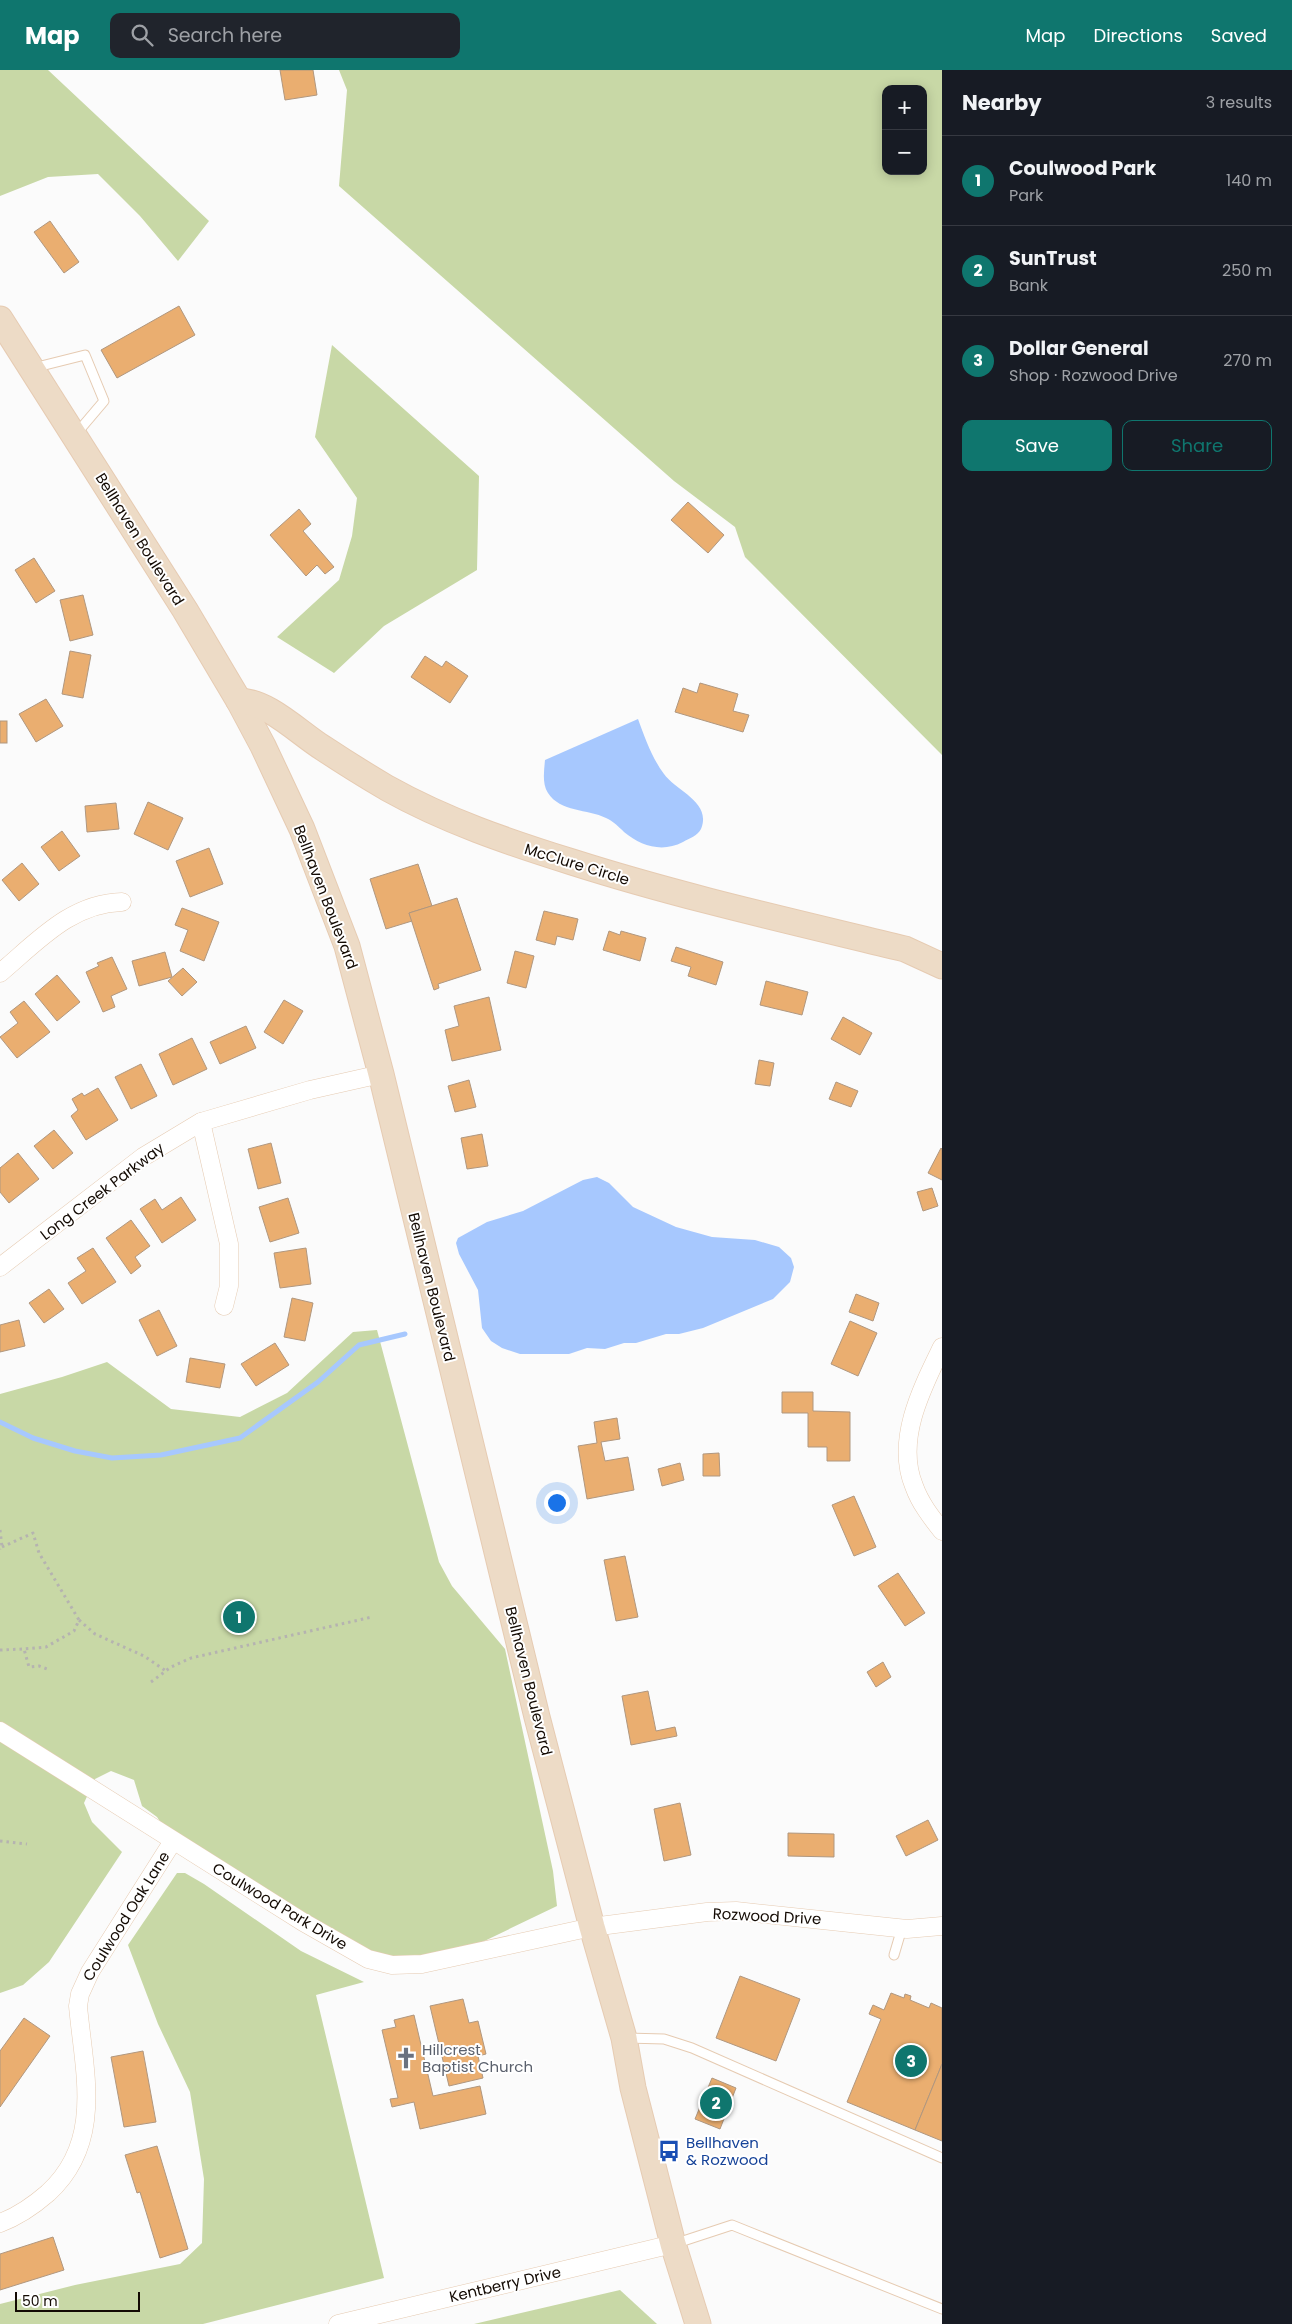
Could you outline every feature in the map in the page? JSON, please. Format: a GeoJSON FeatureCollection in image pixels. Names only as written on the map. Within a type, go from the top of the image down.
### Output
{"type":"FeatureCollection","features":[{"type":"Feature","properties":{"kind":"main road","name":"Bellhaven Boulevard"},"geometry":{"type":"LineString","coordinates":[[0,319],[185,610],[239,701],[263,746],[317,867],[350,958],[381,1074],[533,1698],[592,1927],[624,2038],[633,2088],[673,2244],[698,2324]]}},
{"type":"Feature","properties":{"kind":"main road","name":"McClure Circle"},"geometry":{"type":"LineString","coordinates":[[239,701],[254,702],[360,772],[413,802],[500,840],[645,885],[905,949],[942,966]]}},
{"type":"Feature","properties":{"kind":"main road"},"geometry":{"type":"LineString","coordinates":[[905,949],[942,950]]}},
{"type":"Feature","properties":{"kind":"street"},"geometry":{"type":"LineString","coordinates":[[0,973],[62,921],[105,902],[122,902]]}},
{"type":"Feature","properties":{"kind":"street","name":"Long Creek Parkway"},"geometry":{"type":"LineString","coordinates":[[0,1267],[143,1157],[201,1122],[310,1090],[381,1074]]}},
{"type":"Feature","properties":{"kind":"street"},"geometry":{"type":"LineString","coordinates":[[201,1122],[229,1244],[228,1286],[224,1306]]}},
{"type":"Feature","properties":{"kind":"street"},"geometry":{"type":"LineString","coordinates":[[942,1347],[917,1405],[911,1424],[907,1449],[913,1484],[921,1502],[942,1531]]}},
{"type":"Feature","properties":{"kind":"street","name":"Coulwood Park Drive"},"geometry":{"type":"LineString","coordinates":[[0,1731],[173,1840],[368,1958],[392,1965],[422,1964],[592,1927]]}},
{"type":"Feature","properties":{"kind":"street","name":"Coulwood Oak Lane"},"geometry":{"type":"LineString","coordinates":[[0,2223],[18,2216],[37,2202],[58,2183],[73,2164],[82,2140],[86,2117],[87,2088],[78,2006],[80,1994],[90,1972],[173,1840]]}},
{"type":"Feature","properties":{"kind":"street","name":"Rozwood Drive"},"geometry":{"type":"LineString","coordinates":[[592,1927],[707,1912],[736,1911],[902,1928],[927,1929],[942,1926]]}},
{"type":"Feature","properties":{"kind":"street","name":"Kentberry Drive"},"geometry":{"type":"LineString","coordinates":[[338,2324],[673,2244]]}},
{"type":"Feature","properties":{"kind":"lane"},"geometry":{"type":"LineString","coordinates":[[31,368],[85,355],[104,402],[74,436]]}},
{"type":"Feature","properties":{"kind":"lane"},"geometry":{"type":"LineString","coordinates":[[894,1955],[902,1928]]}},
{"type":"Feature","properties":{"kind":"lane"},"geometry":{"type":"LineString","coordinates":[[624,2038],[664,2039],[692,2048],[942,2158]]}},
{"type":"Feature","properties":{"kind":"lane"},"geometry":{"type":"LineString","coordinates":[[673,2244],[732,2225],[942,2309]]}},
{"type":"Feature","properties":{"kind":"path"},"geometry":{"type":"LineString","coordinates":[[0,1530],[1,1548],[33,1533],[39,1553],[79,1620],[95,1634],[144,1656],[166,1670]]}},
{"type":"Feature","properties":{"kind":"path"},"geometry":{"type":"LineString","coordinates":[[151,1682],[166,1670],[191,1658],[372,1617]]}},
{"type":"Feature","properties":{"kind":"path"},"geometry":{"type":"LineString","coordinates":[[0,1650],[46,1647],[74,1631],[79,1620]]}},
{"type":"Feature","properties":{"kind":"path"},"geometry":{"type":"LineString","coordinates":[[24,1649],[29,1667],[40,1666],[47,1669]]}},
{"type":"Feature","properties":{"kind":"path"},"geometry":{"type":"LineString","coordinates":[[0,1841],[27,1844]]}},
{"type":"Feature","properties":{"kind":"green space"},"geometry":{"type":"Polygon","coordinates":[[[0,70],[48,70],[209,221],[178,261],[140,216],[98,174],[48,177],[0,196],[0,70]]]}},
{"type":"Feature","properties":{"kind":"green space"},"geometry":{"type":"Polygon","coordinates":[[[339,70],[942,70],[942,755],[745,557],[735,527],[674,481],[339,186],[347,90],[339,70]]]}},
{"type":"Feature","properties":{"kind":"green space"},"geometry":{"type":"Polygon","coordinates":[[[332,345],[479,476],[477,570],[384,626],[334,673],[277,637],[339,580],[352,536],[357,498],[315,437],[332,345]]]}},
{"type":"Feature","properties":{"kind":"green space"},"geometry":{"type":"Polygon","coordinates":[[[377,1330],[439,1562],[452,1586],[505,1649],[553,1871],[557,1906],[447,1959],[392,1965],[173,1841],[157,1817],[142,1806],[134,1780],[111,1771],[95,1779],[84,1803],[92,1822],[122,1852],[49,1962],[23,1985],[0,1993],[0,1394],[107,1362],[171,1409],[240,1417],[287,1393],[353,1332],[377,1330]]]}},
{"type":"Feature","properties":{"kind":"green space"},"geometry":{"type":"Polygon","coordinates":[[[177,1873],[185,1873],[204,1884],[301,1951],[364,1982],[316,1995],[384,2278],[203,2324],[0,2324],[0,2304],[75,2285],[180,2264],[202,2243],[204,2179],[190,2092],[158,2024],[128,1945],[177,1873]]]}},
{"type":"Feature","properties":{"kind":"green space"},"geometry":{"type":"Polygon","coordinates":[[[620,2290],[657,2324],[474,2324],[620,2290]]]}},
{"type":"Feature","properties":{"kind":"water"},"geometry":{"type":"Polygon","coordinates":[[[638,719],[649,748],[664,774],[691,798],[702,811],[701,829],[693,837],[675,845],[660,847],[637,841],[606,818],[560,804],[548,793],[545,786],[545,760],[638,719]]]}},
{"type":"Feature","properties":{"kind":"water"},"geometry":{"type":"Polygon","coordinates":[[[597,1177],[609,1183],[633,1207],[676,1227],[712,1237],[755,1240],[779,1247],[791,1258],[794,1267],[790,1282],[773,1299],[703,1328],[679,1334],[666,1334],[636,1343],[624,1343],[605,1349],[587,1348],[569,1354],[520,1354],[502,1348],[491,1341],[482,1328],[478,1290],[459,1254],[456,1243],[458,1238],[487,1222],[523,1211],[583,1180],[597,1177]]]}},
{"type":"Feature","properties":{"kind":"building"},"geometry":{"type":"Polygon","coordinates":[[[280,70],[313,70],[317,95],[285,100],[280,70]]]}},
{"type":"Feature","properties":{"kind":"building"},"geometry":{"type":"Polygon","coordinates":[[[50,221],[79,262],[64,273],[34,232],[50,221]]]}},
{"type":"Feature","properties":{"kind":"building"},"geometry":{"type":"Polygon","coordinates":[[[179,306],[195,335],[117,378],[101,350],[179,306]]]}},
{"type":"Feature","properties":{"kind":"building"},"geometry":{"type":"Polygon","coordinates":[[[688,502],[724,535],[708,553],[671,520],[688,502]]]}},
{"type":"Feature","properties":{"kind":"building"},"geometry":{"type":"Polygon","coordinates":[[[299,509],[311,524],[303,531],[334,567],[325,574],[317,565],[306,576],[270,535],[299,509]]]}},
{"type":"Feature","properties":{"kind":"building"},"geometry":{"type":"Polygon","coordinates":[[[34,558],[55,591],[36,603],[15,570],[34,558]]]}},
{"type":"Feature","properties":{"kind":"building"},"geometry":{"type":"Polygon","coordinates":[[[83,595],[93,635],[70,641],[60,600],[83,595]]]}},
{"type":"Feature","properties":{"kind":"building"},"geometry":{"type":"Polygon","coordinates":[[[70,651],[91,655],[83,698],[62,694],[70,651]]]}},
{"type":"Feature","properties":{"kind":"building"},"geometry":{"type":"Polygon","coordinates":[[[425,656],[442,667],[446,661],[468,676],[450,703],[411,677],[425,656]]]}},
{"type":"Feature","properties":{"kind":"building"},"geometry":{"type":"Polygon","coordinates":[[[700,683],[738,694],[733,711],[749,715],[743,732],[675,712],[683,688],[697,693],[700,683]]]}},
{"type":"Feature","properties":{"kind":"building"},"geometry":{"type":"Polygon","coordinates":[[[46,699],[63,726],[36,742],[19,714],[46,699]]]}},
{"type":"Feature","properties":{"kind":"building"},"geometry":{"type":"Polygon","coordinates":[[[0,721],[7,721],[7,743],[0,743],[0,721]]]}},
{"type":"Feature","properties":{"kind":"building"},"geometry":{"type":"Polygon","coordinates":[[[148,802],[183,818],[168,850],[134,834],[148,802]]]}},
{"type":"Feature","properties":{"kind":"building"},"geometry":{"type":"Polygon","coordinates":[[[116,803],[119,829],[87,832],[85,806],[116,803]]]}},
{"type":"Feature","properties":{"kind":"building"},"geometry":{"type":"Polygon","coordinates":[[[62,831],[80,856],[59,871],[41,847],[62,831]]]}},
{"type":"Feature","properties":{"kind":"building"},"geometry":{"type":"Polygon","coordinates":[[[209,848],[223,884],[190,897],[176,861],[209,848]]]}},
{"type":"Feature","properties":{"kind":"building"},"geometry":{"type":"Polygon","coordinates":[[[22,863],[39,884],[19,901],[2,880],[22,863]]]}},
{"type":"Feature","properties":{"kind":"building"},"geometry":{"type":"Polygon","coordinates":[[[418,864],[432,906],[409,913],[412,921],[386,929],[370,879],[418,864]]]}},
{"type":"Feature","properties":{"kind":"building"},"geometry":{"type":"Polygon","coordinates":[[[457,898],[481,970],[438,984],[439,988],[434,990],[409,913],[457,898]]]}},
{"type":"Feature","properties":{"kind":"building"},"geometry":{"type":"Polygon","coordinates":[[[182,908],[219,922],[204,961],[180,951],[188,930],[175,925],[182,908]]]}},
{"type":"Feature","properties":{"kind":"building"},"geometry":{"type":"Polygon","coordinates":[[[544,911],[578,919],[573,940],[557,936],[555,945],[536,940],[544,911]]]}},
{"type":"Feature","properties":{"kind":"building"},"geometry":{"type":"Polygon","coordinates":[[[609,931],[620,935],[621,931],[646,938],[640,961],[603,950],[609,931]]]}},
{"type":"Feature","properties":{"kind":"building"},"geometry":{"type":"Polygon","coordinates":[[[676,947],[723,962],[716,985],[688,976],[691,967],[671,961],[676,947]]]}},
{"type":"Feature","properties":{"kind":"building"},"geometry":{"type":"Polygon","coordinates":[[[515,951],[534,956],[526,988],[507,983],[515,951]]]}},
{"type":"Feature","properties":{"kind":"building"},"geometry":{"type":"Polygon","coordinates":[[[165,952],[172,977],[139,986],[132,961],[165,952]]]}},
{"type":"Feature","properties":{"kind":"building"},"geometry":{"type":"Polygon","coordinates":[[[112,957],[127,989],[111,996],[115,1007],[103,1012],[86,972],[99,966],[97,963],[112,957]]]}},
{"type":"Feature","properties":{"kind":"building"},"geometry":{"type":"Polygon","coordinates":[[[183,968],[197,982],[182,996],[168,981],[183,968]]]}},
{"type":"Feature","properties":{"kind":"building"},"geometry":{"type":"Polygon","coordinates":[[[57,975],[80,1002],[57,1021],[35,994],[57,975]]]}},
{"type":"Feature","properties":{"kind":"building"},"geometry":{"type":"Polygon","coordinates":[[[766,981],[808,992],[802,1015],[760,1005],[766,981]]]}},
{"type":"Feature","properties":{"kind":"building"},"geometry":{"type":"Polygon","coordinates":[[[489,997],[501,1050],[452,1061],[445,1030],[459,1026],[454,1006],[489,997]]]}},
{"type":"Feature","properties":{"kind":"building"},"geometry":{"type":"Polygon","coordinates":[[[284,1000],[303,1011],[283,1044],[264,1032],[284,1000]]]}},
{"type":"Feature","properties":{"kind":"building"},"geometry":{"type":"Polygon","coordinates":[[[24,1001],[50,1032],[17,1058],[0,1037],[18,1023],[10,1012],[24,1001]]]}},
{"type":"Feature","properties":{"kind":"building"},"geometry":{"type":"Polygon","coordinates":[[[843,1017],[872,1033],[860,1055],[831,1039],[843,1017]]]}},
{"type":"Feature","properties":{"kind":"building"},"geometry":{"type":"Polygon","coordinates":[[[246,1026],[256,1048],[220,1064],[210,1042],[246,1026]]]}},
{"type":"Feature","properties":{"kind":"building"},"geometry":{"type":"Polygon","coordinates":[[[192,1038],[207,1069],[173,1085],[159,1054],[192,1038]]]}},
{"type":"Feature","properties":{"kind":"building"},"geometry":{"type":"Polygon","coordinates":[[[759,1060],[774,1063],[770,1086],[755,1084],[759,1060]]]}},
{"type":"Feature","properties":{"kind":"building"},"geometry":{"type":"Polygon","coordinates":[[[141,1064],[157,1096],[131,1109],[115,1077],[141,1064]]]}},
{"type":"Feature","properties":{"kind":"building"},"geometry":{"type":"Polygon","coordinates":[[[469,1080],[476,1107],[455,1112],[448,1086],[469,1080]]]}},
{"type":"Feature","properties":{"kind":"building"},"geometry":{"type":"Polygon","coordinates":[[[836,1082],[858,1091],[851,1107],[829,1099],[836,1082]]]}},
{"type":"Feature","properties":{"kind":"building"},"geometry":{"type":"Polygon","coordinates":[[[98,1088],[118,1120],[86,1140],[71,1116],[78,1110],[72,1099],[82,1093],[84,1096],[98,1088]]]}},
{"type":"Feature","properties":{"kind":"building"},"geometry":{"type":"Polygon","coordinates":[[[54,1130],[73,1153],[53,1169],[34,1146],[54,1130]]]}},
{"type":"Feature","properties":{"kind":"building"},"geometry":{"type":"Polygon","coordinates":[[[482,1134],[488,1166],[467,1169],[461,1138],[482,1134]]]}},
{"type":"Feature","properties":{"kind":"building"},"geometry":{"type":"Polygon","coordinates":[[[271,1143],[281,1183],[258,1189],[248,1149],[271,1143]]]}},
{"type":"Feature","properties":{"kind":"building"},"geometry":{"type":"Polygon","coordinates":[[[942,1149],[942,1180],[928,1173],[942,1149]]]}},
{"type":"Feature","properties":{"kind":"building"},"geometry":{"type":"Polygon","coordinates":[[[18,1153],[39,1179],[9,1203],[0,1192],[0,1168],[18,1153]]]}},
{"type":"Feature","properties":{"kind":"building"},"geometry":{"type":"Polygon","coordinates":[[[932,1188],[938,1206],[923,1211],[917,1192],[932,1188]]]}},
{"type":"Feature","properties":{"kind":"building"},"geometry":{"type":"Polygon","coordinates":[[[181,1197],[196,1220],[162,1243],[140,1209],[155,1199],[162,1210],[181,1197]]]}},
{"type":"Feature","properties":{"kind":"building"},"geometry":{"type":"Polygon","coordinates":[[[288,1198],[299,1233],[270,1242],[259,1207],[288,1198]]]}},
{"type":"Feature","properties":{"kind":"building"},"geometry":{"type":"Polygon","coordinates":[[[131,1220],[150,1246],[135,1257],[141,1266],[131,1274],[106,1238],[131,1220]]]}},
{"type":"Feature","properties":{"kind":"building"},"geometry":{"type":"Polygon","coordinates":[[[93,1248],[116,1282],[82,1304],[68,1283],[86,1271],[77,1258],[93,1248]]]}},
{"type":"Feature","properties":{"kind":"building"},"geometry":{"type":"Polygon","coordinates":[[[306,1248],[311,1284],[280,1288],[274,1253],[306,1248]]]}},
{"type":"Feature","properties":{"kind":"building"},"geometry":{"type":"Polygon","coordinates":[[[49,1289],[64,1309],[44,1323],[29,1303],[49,1289]]]}},
{"type":"Feature","properties":{"kind":"building"},"geometry":{"type":"Polygon","coordinates":[[[856,1294],[879,1303],[873,1321],[849,1312],[856,1294]]]}},
{"type":"Feature","properties":{"kind":"building"},"geometry":{"type":"Polygon","coordinates":[[[292,1298],[313,1303],[305,1341],[284,1337],[292,1298]]]}},
{"type":"Feature","properties":{"kind":"building"},"geometry":{"type":"Polygon","coordinates":[[[159,1310],[177,1346],[157,1356],[139,1320],[159,1310]]]}},
{"type":"Feature","properties":{"kind":"building"},"geometry":{"type":"Polygon","coordinates":[[[19,1320],[25,1346],[0,1352],[0,1325],[19,1320]]]}},
{"type":"Feature","properties":{"kind":"building"},"geometry":{"type":"Polygon","coordinates":[[[850,1321],[877,1333],[858,1376],[831,1364],[850,1321]]]}},
{"type":"Feature","properties":{"kind":"building"},"geometry":{"type":"Polygon","coordinates":[[[275,1343],[289,1365],[256,1386],[241,1364],[275,1343]]]}},
{"type":"Feature","properties":{"kind":"building"},"geometry":{"type":"Polygon","coordinates":[[[190,1358],[225,1364],[220,1388],[186,1382],[190,1358]]]}},
{"type":"Feature","properties":{"kind":"building"},"geometry":{"type":"Polygon","coordinates":[[[782,1392],[813,1392],[813,1411],[850,1412],[850,1461],[827,1461],[827,1447],[808,1447],[808,1413],[782,1413],[782,1392]]]}},
{"type":"Feature","properties":{"kind":"building"},"geometry":{"type":"Polygon","coordinates":[[[617,1418],[620,1439],[601,1442],[605,1461],[628,1457],[634,1490],[587,1499],[578,1446],[597,1443],[594,1422],[617,1418]]]}},
{"type":"Feature","properties":{"kind":"building"},"geometry":{"type":"Polygon","coordinates":[[[719,1453],[720,1476],[703,1476],[703,1454],[719,1453]]]}},
{"type":"Feature","properties":{"kind":"building"},"geometry":{"type":"Polygon","coordinates":[[[680,1463],[684,1480],[662,1486],[658,1469],[680,1463]]]}},
{"type":"Feature","properties":{"kind":"building"},"geometry":{"type":"Polygon","coordinates":[[[854,1496],[876,1547],[854,1556],[832,1505],[854,1496]]]}},
{"type":"Feature","properties":{"kind":"building"},"geometry":{"type":"Polygon","coordinates":[[[625,1556],[638,1617],[616,1621],[604,1560],[625,1556]]]}},
{"type":"Feature","properties":{"kind":"building"},"geometry":{"type":"Polygon","coordinates":[[[898,1573],[925,1613],[905,1626],[878,1586],[898,1573]]]}},
{"type":"Feature","properties":{"kind":"building"},"geometry":{"type":"Polygon","coordinates":[[[883,1662],[891,1677],[876,1687],[867,1672],[883,1662]]]}},
{"type":"Feature","properties":{"kind":"building"},"geometry":{"type":"Polygon","coordinates":[[[648,1691],[656,1731],[675,1727],[677,1736],[631,1745],[622,1696],[648,1691]]]}},
{"type":"Feature","properties":{"kind":"building"},"geometry":{"type":"Polygon","coordinates":[[[680,1803],[691,1855],[664,1861],[654,1809],[680,1803]]]}},
{"type":"Feature","properties":{"kind":"building"},"geometry":{"type":"Polygon","coordinates":[[[928,1820],[938,1840],[906,1856],[896,1836],[928,1820]]]}},
{"type":"Feature","properties":{"kind":"building"},"geometry":{"type":"Polygon","coordinates":[[[788,1833],[834,1834],[834,1857],[788,1856],[788,1833]]]}},
{"type":"Feature","properties":{"kind":"building"},"geometry":{"type":"Polygon","coordinates":[[[740,1976],[800,1999],[776,2061],[716,2038],[740,1976]]]}},
{"type":"Feature","properties":{"kind":"building"},"geometry":{"type":"Polygon","coordinates":[[[891,1993],[904,1998],[905,1994],[911,1996],[910,2000],[929,2008],[931,2003],[942,2008],[942,2064],[915,2130],[847,2102],[881,2019],[869,2014],[873,2005],[884,2010],[891,1993]]]}},
{"type":"Feature","properties":{"kind":"building"},"geometry":{"type":"Polygon","coordinates":[[[463,1999],[469,2023],[478,2021],[486,2054],[478,2056],[483,2078],[449,2086],[430,2006],[463,1999]]]}},
{"type":"Feature","properties":{"kind":"building","name":"Hillcrest Baptist Church"},"geometry":{"type":"Polygon","coordinates":[[[414,2015],[433,2096],[480,2086],[486,2114],[420,2129],[414,2102],[392,2107],[390,2099],[398,2098],[382,2030],[396,2027],[394,2020],[414,2015]]]}},
{"type":"Feature","properties":{"kind":"building"},"geometry":{"type":"Polygon","coordinates":[[[24,2018],[50,2036],[0,2107],[0,2051],[24,2018]]]}},
{"type":"Feature","properties":{"kind":"building"},"geometry":{"type":"Polygon","coordinates":[[[143,2051],[156,2122],[124,2127],[111,2057],[143,2051]]]}},
{"type":"Feature","properties":{"kind":"building"},"geometry":{"type":"Polygon","coordinates":[[[942,2064],[942,2141],[915,2130],[942,2064]]]}},
{"type":"Feature","properties":{"kind":"building"},"geometry":{"type":"Polygon","coordinates":[[[712,2078],[736,2088],[720,2129],[695,2119],[712,2078]]]}},
{"type":"Feature","properties":{"kind":"building"},"geometry":{"type":"Polygon","coordinates":[[[157,2146],[188,2249],[160,2258],[140,2192],[137,2193],[125,2155],[157,2146]]]}},
{"type":"Feature","properties":{"kind":"building"},"geometry":{"type":"Polygon","coordinates":[[[53,2237],[64,2270],[0,2290],[0,2254],[53,2237]]]}},
{"type":"Feature","properties":{"kind":"waterway"},"geometry":{"type":"LineString","coordinates":[[0,1422],[33,1438],[75,1451],[112,1458],[161,1455],[240,1438],[318,1382],[359,1345],[405,1334]]}},
{"type":"Feature","properties":{"kind":"place","name":"Coulwood Park"},"geometry":{"type":"Point","coordinates":[239,1617]}},
{"type":"Feature","properties":{"kind":"place","name":"Hillcrest Baptist Church"},"geometry":{"type":"Point","coordinates":[406,2058]}},
{"type":"Feature","properties":{"kind":"place","name":"Dollar General"},"geometry":{"type":"Point","coordinates":[911,2061]}},
{"type":"Feature","properties":{"kind":"place","name":"SunTrust"},"geometry":{"type":"Point","coordinates":[716,2103]}},
{"type":"Feature","properties":{"kind":"place","name":"Bellhaven & Rozwood"},"geometry":{"type":"Point","coordinates":[669,2151]}}]}
